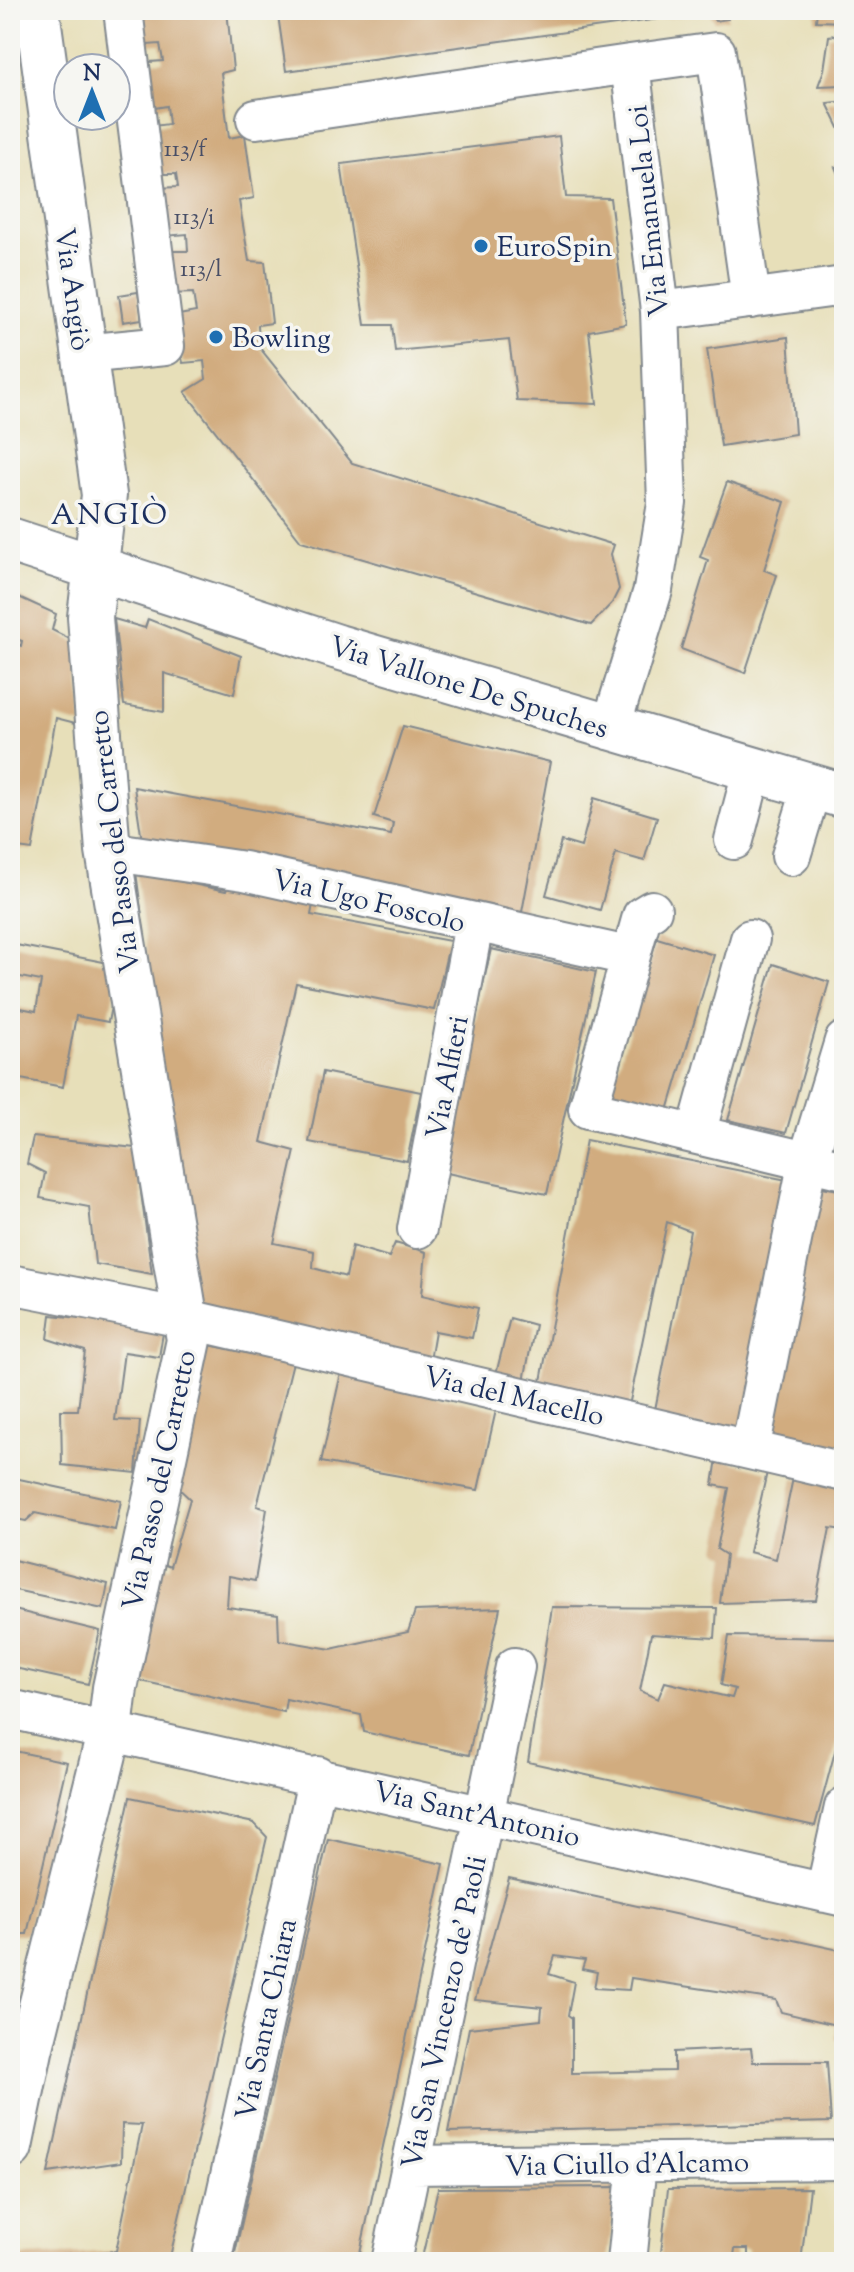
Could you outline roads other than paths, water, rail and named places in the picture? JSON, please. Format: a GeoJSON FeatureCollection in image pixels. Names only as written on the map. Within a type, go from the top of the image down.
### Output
{"type":"FeatureCollection","features":[{"type":"Feature","properties":{"kind":"street","name":"Via Angiò"},"geometry":{"type":"LineString","coordinates":[[37,10],[104,495],[97,568]]}},
{"type":"Feature","properties":{"kind":"street"},"geometry":{"type":"LineString","coordinates":[[83,354],[165,346],[123,10]]}},
{"type":"Feature","properties":{"kind":"street"},"geometry":{"type":"LineString","coordinates":[[630,64],[716,52],[751,299]]}},
{"type":"Feature","properties":{"kind":"street","name":"Via Emanuela Loi"},"geometry":{"type":"LineString","coordinates":[[256,119],[630,64],[660,311],[667,503],[653,590],[610,730]]}},
{"type":"Feature","properties":{"kind":"street"},"geometry":{"type":"LineString","coordinates":[[660,311],[844,286]]}},
{"type":"Feature","properties":{"kind":"street","name":"Via Vallone De Spuches"},"geometry":{"type":"LineString","coordinates":[[10,540],[610,730],[828,792]]}},
{"type":"Feature","properties":{"kind":"street","name":"Via Passo del Carretto"},"geometry":{"type":"LineString","coordinates":[[10,2147],[20,2051],[110,1730],[115,1688],[189,1340],[108,851],[90,617],[97,568]]}},
{"type":"Feature","properties":{"kind":"street"},"geometry":{"type":"LineString","coordinates":[[734,840],[752,771]]}},
{"type":"Feature","properties":{"kind":"street"},"geometry":{"type":"LineString","coordinates":[[791,856],[828,792]]}},
{"type":"Feature","properties":{"kind":"street","name":"Via Ugo Foscolo"},"geometry":{"type":"LineString","coordinates":[[108,851],[244,871],[628,956]]}},
{"type":"Feature","properties":{"kind":"street"},"geometry":{"type":"LineString","coordinates":[[652,910],[642,916],[628,956],[588,1109],[826,1165]]}},
{"type":"Feature","properties":{"kind":"street","name":"Via Alfieri"},"geometry":{"type":"LineString","coordinates":[[417,1229],[474,924]]}},
{"type":"Feature","properties":{"kind":"street"},"geometry":{"type":"LineString","coordinates":[[696,1134],[750,939]]}},
{"type":"Feature","properties":{"kind":"street"},"geometry":{"type":"LineString","coordinates":[[750,1450],[826,1165],[844,1041]]}},
{"type":"Feature","properties":{"kind":"street","name":"Via del Macello"},"geometry":{"type":"LineString","coordinates":[[10,1284],[183,1318],[844,1472]]}},
{"type":"Feature","properties":{"kind":"street","name":"Via San Vincenzo de' Paoli"},"geometry":{"type":"LineString","coordinates":[[391,2262],[515,1667]]}},
{"type":"Feature","properties":{"kind":"street","name":"Via Sant'Antonio"},"geometry":{"type":"LineString","coordinates":[[10,1709],[835,1895]]}},
{"type":"Feature","properties":{"kind":"street","name":"Via Santa Chiara"},"geometry":{"type":"LineString","coordinates":[[211,2262],[318,1776]]}},
{"type":"Feature","properties":{"kind":"street"},"geometry":{"type":"LineString","coordinates":[[835,1895],[844,1807]]}},
{"type":"Feature","properties":{"kind":"street","name":"Via Ciullo d'Alcamo"},"geometry":{"type":"LineString","coordinates":[[411,2165],[844,2160]]}},
{"type":"Feature","properties":{"kind":"street"},"geometry":{"type":"LineString","coordinates":[[627,2262],[637,2163]]}},
{"type":"Feature","properties":{"kind":"place","name":"EuroSpin"},"geometry":{"type":"Point","coordinates":[481,246]}},
{"type":"Feature","properties":{"kind":"place","name":"Bowling"},"geometry":{"type":"Point","coordinates":[216,337]}},
{"type":"Feature","properties":{"kind":"district","name":"ANGIÒ"},"geometry":{"type":"Point","coordinates":[110,514]}}]}
